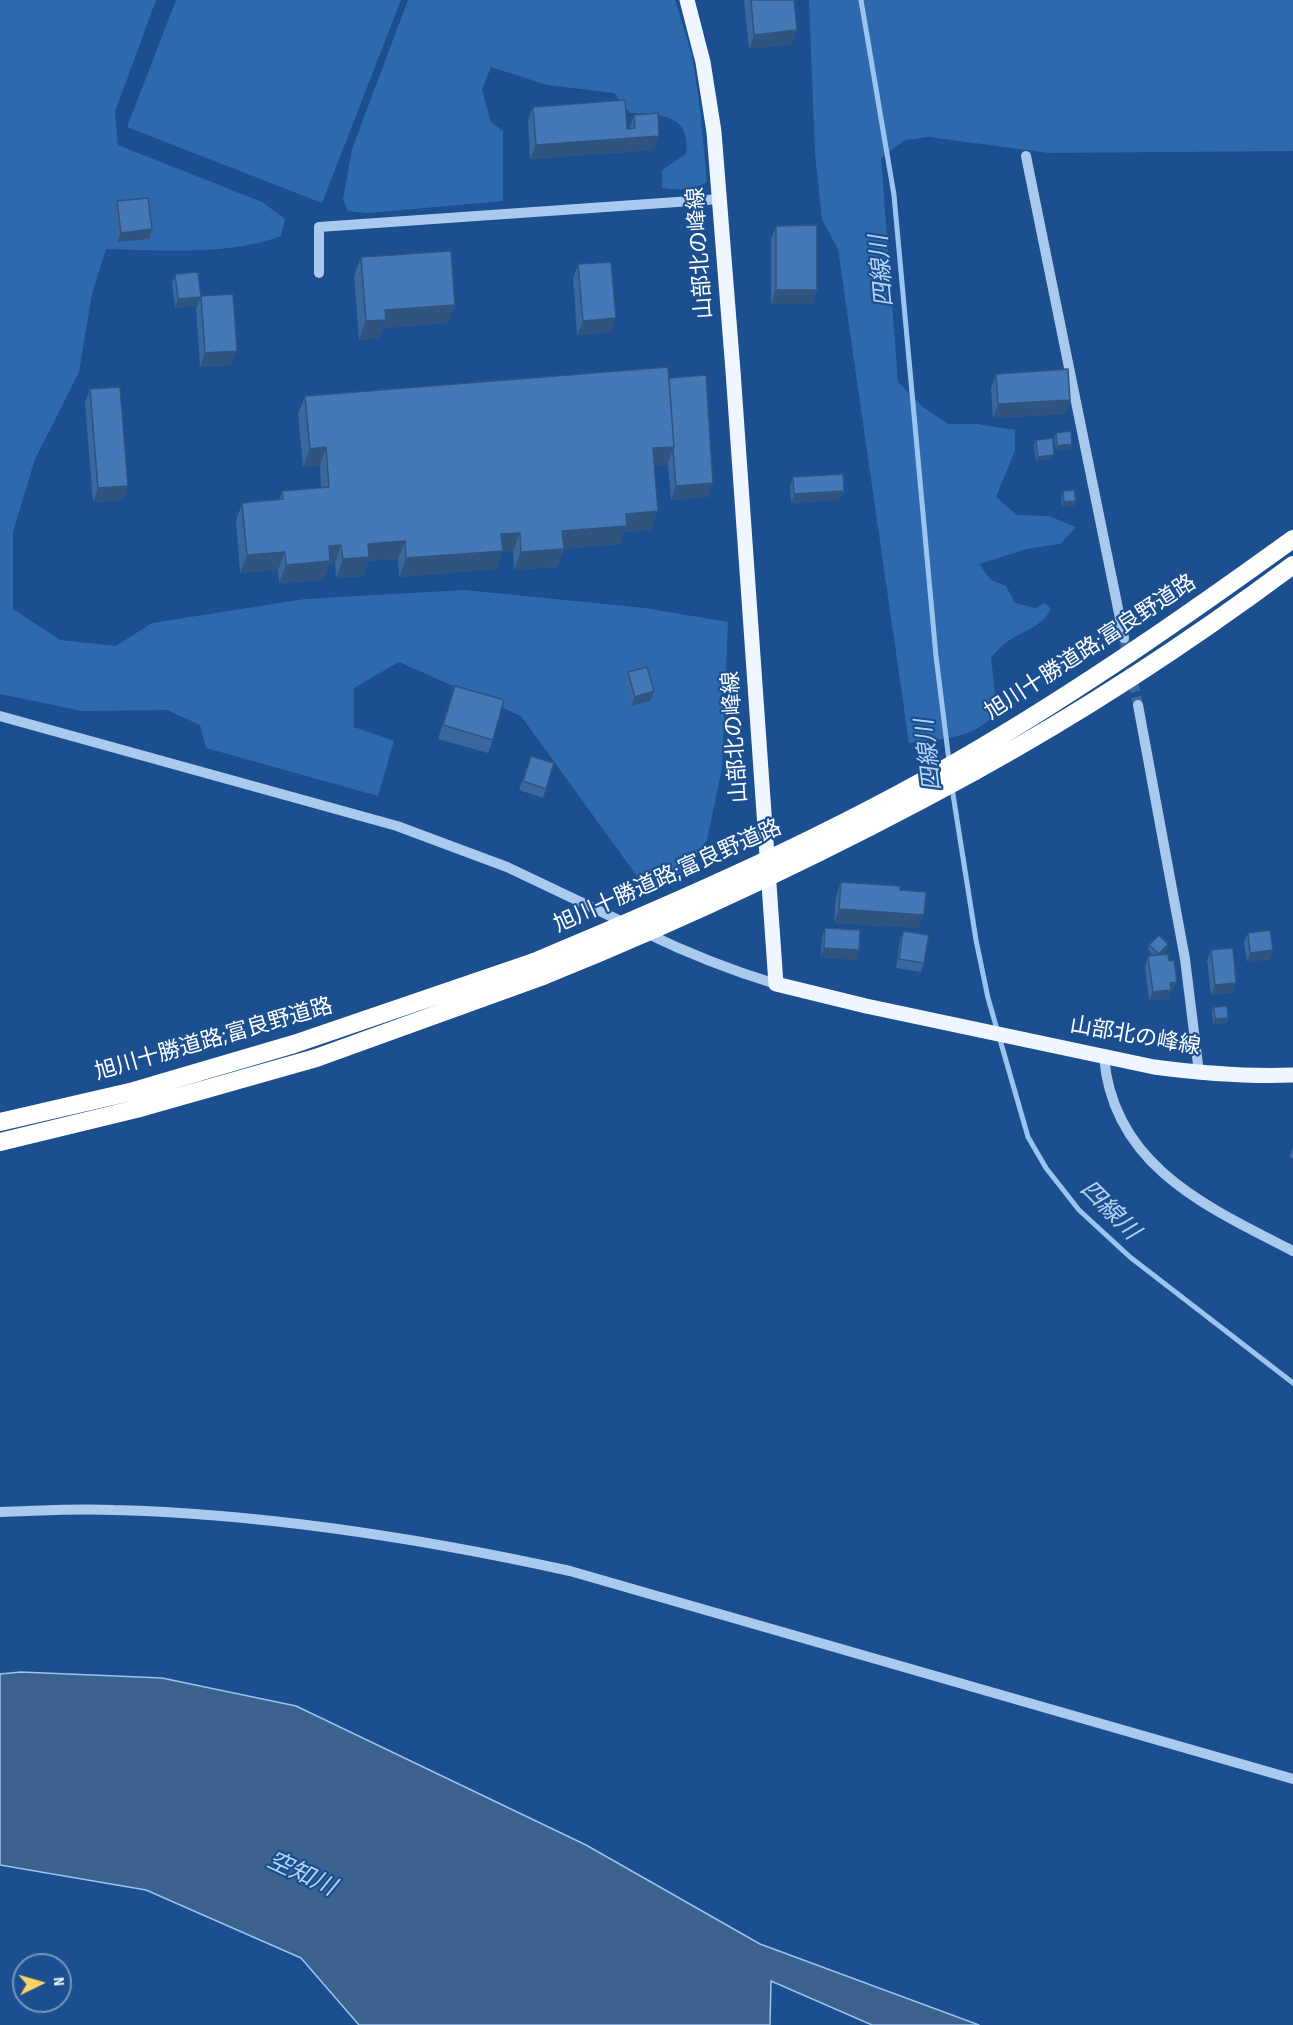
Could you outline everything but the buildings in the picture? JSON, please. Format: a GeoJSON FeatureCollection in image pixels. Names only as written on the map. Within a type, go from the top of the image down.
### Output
{"type":"FeatureCollection","features":[{"type":"Feature","properties":{"kind":"highway"},"geometry":{"type":"LineString","coordinates":[[1238,579],[1293,525]]}},
{"type":"Feature","properties":{"kind":"highway","name":"旭川十勝道路;富良野道路"},"geometry":{"type":"LineString","coordinates":[[0,1142],[136,1109],[315,1058],[538,969],[715,903],[838,843],[974,762],[1032,718],[1121,660],[1293,539]]}},
{"type":"Feature","properties":{"kind":"highway","name":"旭川十勝道路;富良野道路"},"geometry":{"type":"LineString","coordinates":[[974,762],[1043,733],[1142,672],[1293,565]]}},
{"type":"Feature","properties":{"kind":"highway"},"geometry":{"type":"LineString","coordinates":[[1249,598],[1293,572]]}},
{"type":"Feature","properties":{"kind":"highway","name":"旭川十勝道路;富良野道路"},"geometry":{"type":"LineString","coordinates":[[0,1122],[134,1091],[538,969]]}},
{"type":"Feature","properties":{"kind":"main road","name":"山部北の峰線"},"geometry":{"type":"LineString","coordinates":[[687,0],[703,62],[714,132],[776,984],[1154,1067],[1199,1073],[1257,1076],[1293,1074]]}},
{"type":"Feature","properties":{"kind":"street"},"geometry":{"type":"LineString","coordinates":[[1026,156],[1124,638]]}},
{"type":"Feature","properties":{"kind":"street"},"geometry":{"type":"LineString","coordinates":[[319,273],[319,227],[720,199]]}},
{"type":"Feature","properties":{"kind":"street"},"geometry":{"type":"LineString","coordinates":[[1138,705],[1185,959],[1199,1073]]}},
{"type":"Feature","properties":{"kind":"street"},"geometry":{"type":"LineString","coordinates":[[0,716],[397,825],[507,867],[683,951],[724,968],[776,984]]}},
{"type":"Feature","properties":{"kind":"street"},"geometry":{"type":"LineString","coordinates":[[1104,1057],[1106,1082],[1114,1106],[1145,1155],[1167,1176],[1205,1204],[1293,1251]]}},
{"type":"Feature","properties":{"kind":"street"},"geometry":{"type":"LineString","coordinates":[[0,1512],[112,1509],[284,1521],[381,1534],[495,1554],[570,1571],[1293,1779]]}},
{"type":"Feature","properties":{"kind":"shaded area"},"geometry":{"type":"Polygon","coordinates":[[[0,0],[156,0],[115,112],[118,145],[262,202],[285,219],[281,236],[240,247],[172,251],[106,249],[92,294],[79,372],[35,459],[13,532],[13,609],[60,640],[116,646],[152,623],[305,599],[465,590],[645,608],[728,622],[722,768],[707,840],[682,876],[647,890],[521,716],[399,662],[354,688],[354,727],[394,741],[378,796],[206,748],[200,725],[167,710],[82,711],[0,694],[0,0]]]}},
{"type":"Feature","properties":{"kind":"shaded area"},"geometry":{"type":"Polygon","coordinates":[[[176,0],[401,0],[322,203],[127,127],[176,0]]]}},
{"type":"Feature","properties":{"kind":"shaded area"},"geometry":{"type":"Polygon","coordinates":[[[408,0],[675,0],[692,55],[707,182],[685,189],[662,188],[662,170],[686,154],[687,141],[684,131],[672,119],[653,114],[630,113],[614,93],[547,85],[491,67],[482,90],[491,122],[503,131],[503,201],[368,213],[348,211],[343,199],[352,149],[408,0]]]}},
{"type":"Feature","properties":{"kind":"shaded area"},"geometry":{"type":"Polygon","coordinates":[[[809,0],[1293,0],[1293,151],[1049,153],[929,137],[905,140],[881,158],[898,382],[923,407],[948,424],[977,424],[1015,430],[1015,451],[996,497],[1017,515],[1049,516],[1076,527],[1060,544],[1027,549],[979,564],[991,580],[1006,586],[1015,603],[1035,608],[1045,603],[1051,609],[1039,623],[1007,642],[991,657],[997,711],[979,727],[957,736],[909,743],[838,249],[822,220],[815,154],[809,0]]]}},
{"type":"Feature","properties":{"kind":"water","name":"空知川"},"geometry":{"type":"Polygon","coordinates":[[[21,1672],[162,1678],[296,1706],[586,1845],[760,1944],[979,2025],[872,2025],[771,1981],[770,2025],[359,2025],[301,1958],[146,1890],[0,1865],[0,1674],[21,1672]]]}},
{"type":"Feature","properties":{"kind":"waterway","name":"四線川"},"geometry":{"type":"LineString","coordinates":[[861,0],[894,195],[936,656],[949,761]]}},
{"type":"Feature","properties":{"kind":"waterway","name":"四線川"},"geometry":{"type":"LineString","coordinates":[[952,788],[976,940],[988,998],[1028,1137],[1046,1168],[1079,1210],[1130,1257],[1293,1383]]}},
{"type":"Feature","properties":{"kind":"tunnel"},"geometry":{"type":"LineString","coordinates":[[1124,638],[1138,705]]}}]}
